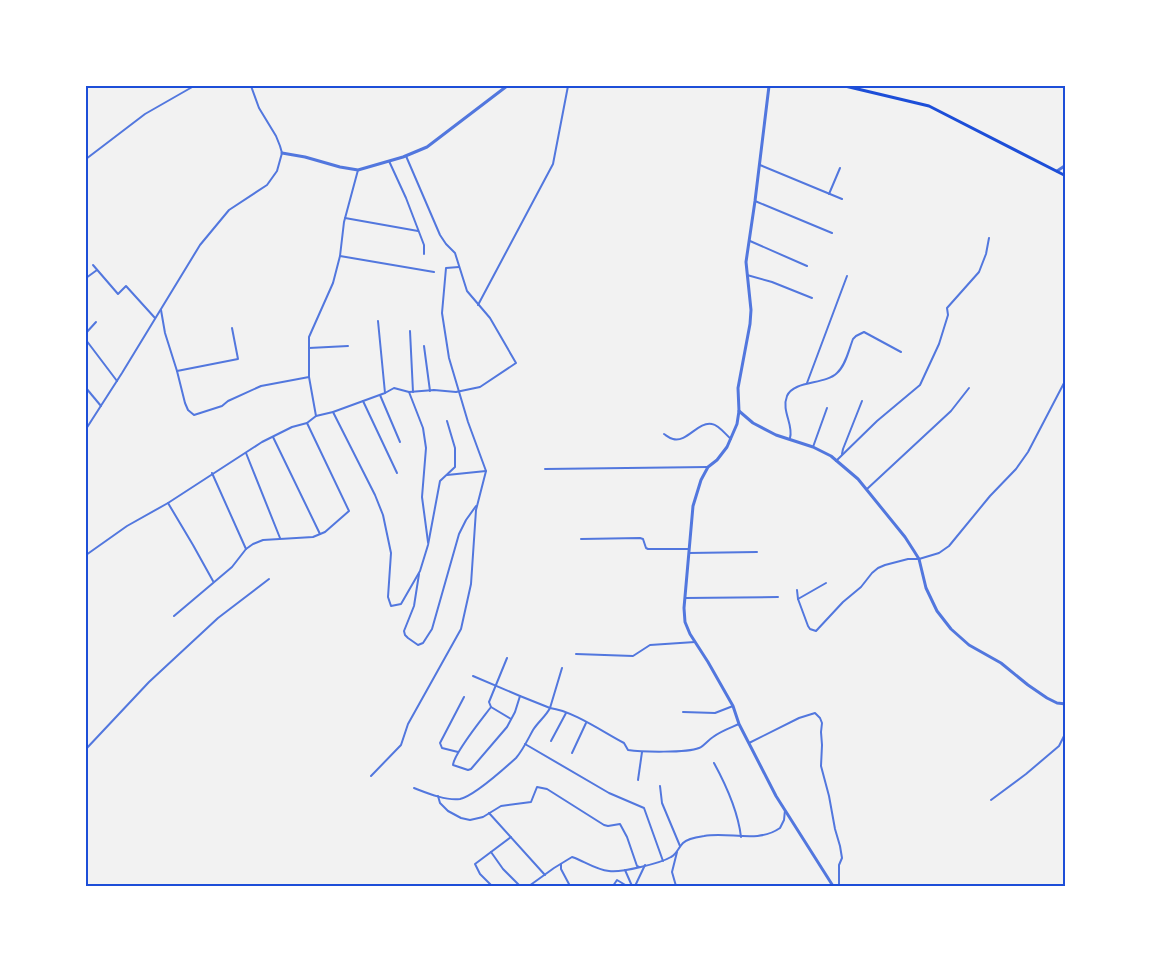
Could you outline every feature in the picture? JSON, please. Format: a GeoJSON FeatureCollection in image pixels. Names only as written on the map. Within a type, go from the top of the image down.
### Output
{"type":"FeatureCollection","features":[{"type":"Feature","properties":{"kind":"main road"},"geometry":{"type":"LineString","coordinates":[[845,86],[929,106],[1065,176]]}},
{"type":"Feature","properties":{"kind":"street"},"geometry":{"type":"LineString","coordinates":[[86,159],[145,114],[194,86]]}},
{"type":"Feature","properties":{"kind":"street"},"geometry":{"type":"LineString","coordinates":[[86,429],[200,245],[217,222],[228,210],[267,185],[277,171],[282,153],[276,136],[259,108],[251,86]]}},
{"type":"Feature","properties":{"kind":"street"},"geometry":{"type":"LineString","coordinates":[[282,153],[358,170],[406,156],[427,147],[507,86]]}},
{"type":"Feature","properties":{"kind":"street"},"geometry":{"type":"LineString","coordinates":[[478,305],[552,164],[568,86]]}},
{"type":"Feature","properties":{"kind":"street"},"geometry":{"type":"LineString","coordinates":[[769,86],[746,262],[751,310],[738,388],[737,424],[731,439],[717,460],[708,467],[696,493],[689,551],[685,622],[733,706],[748,743],[785,810],[833,886]]}},
{"type":"Feature","properties":{"kind":"street"},"geometry":{"type":"LineString","coordinates":[[86,555],[212,473],[273,437],[292,427],[307,423],[316,416],[333,412],[394,388],[411,392],[459,391],[480,387],[516,363],[490,318],[467,291],[455,253],[440,235],[406,156]]}},
{"type":"Feature","properties":{"kind":"street"},"geometry":{"type":"LineString","coordinates":[[389,161],[424,245],[424,254]]}},
{"type":"Feature","properties":{"kind":"street"},"geometry":{"type":"LineString","coordinates":[[760,165],[842,199]]}},
{"type":"Feature","properties":{"kind":"street"},"geometry":{"type":"LineString","coordinates":[[1057,171],[1065,165]]}},
{"type":"Feature","properties":{"kind":"street"},"geometry":{"type":"LineString","coordinates":[[830,194],[840,168]]}},
{"type":"Feature","properties":{"kind":"street"},"geometry":{"type":"LineString","coordinates":[[316,416],[309,377],[309,337],[333,283],[340,255],[345,218],[358,170]]}},
{"type":"Feature","properties":{"kind":"street"},"geometry":{"type":"LineString","coordinates":[[755,201],[832,233]]}},
{"type":"Feature","properties":{"kind":"street"},"geometry":{"type":"LineString","coordinates":[[345,218],[418,231]]}},
{"type":"Feature","properties":{"kind":"street"},"geometry":{"type":"LineString","coordinates":[[836,460],[920,385],[939,344],[948,315],[947,308],[979,272],[989,238]]}},
{"type":"Feature","properties":{"kind":"street"},"geometry":{"type":"LineString","coordinates":[[750,241],[807,266]]}},
{"type":"Feature","properties":{"kind":"street"},"geometry":{"type":"LineString","coordinates":[[340,255],[434,272]]}},
{"type":"Feature","properties":{"kind":"street"},"geometry":{"type":"LineString","coordinates":[[93,266],[118,294],[126,286],[155,318]]}},
{"type":"Feature","properties":{"kind":"street"},"geometry":{"type":"LineString","coordinates":[[371,776],[402,745],[408,724],[460,629],[471,584],[477,505],[486,471],[468,422],[449,358],[442,313],[446,268],[459,267]]}},
{"type":"Feature","properties":{"kind":"street"},"geometry":{"type":"LineString","coordinates":[[86,278],[97,270]]}},
{"type":"Feature","properties":{"kind":"street"},"geometry":{"type":"LineString","coordinates":[[746,275],[772,282],[812,298]]}},
{"type":"Feature","properties":{"kind":"street"},"geometry":{"type":"LineString","coordinates":[[807,384],[847,276]]}},
{"type":"Feature","properties":{"kind":"street"},"geometry":{"type":"LineString","coordinates":[[161,310],[184,403],[194,415],[222,406],[261,386],[309,377]]}},
{"type":"Feature","properties":{"kind":"street"},"geometry":{"type":"LineString","coordinates":[[378,321],[385,393]]}},
{"type":"Feature","properties":{"kind":"street"},"geometry":{"type":"LineString","coordinates":[[86,333],[96,322]]}},
{"type":"Feature","properties":{"kind":"street"},"geometry":{"type":"LineString","coordinates":[[177,371],[238,359],[232,328]]}},
{"type":"Feature","properties":{"kind":"street"},"geometry":{"type":"LineString","coordinates":[[410,331],[411,392],[423,428],[426,448],[422,497],[428,545]]}},
{"type":"Feature","properties":{"kind":"street"},"geometry":{"type":"LineString","coordinates":[[790,440],[792,434],[786,410],[787,396],[797,387],[837,374],[856,336],[864,332],[901,352]]}},
{"type":"Feature","properties":{"kind":"street"},"geometry":{"type":"LineString","coordinates":[[86,340],[117,381]]}},
{"type":"Feature","properties":{"kind":"street"},"geometry":{"type":"LineString","coordinates":[[309,348],[348,346]]}},
{"type":"Feature","properties":{"kind":"street"},"geometry":{"type":"LineString","coordinates":[[424,346],[430,391]]}},
{"type":"Feature","properties":{"kind":"street"},"geometry":{"type":"LineString","coordinates":[[797,590],[808,626],[816,631],[878,568],[939,553],[950,546],[1028,452],[1064,383]]}},
{"type":"Feature","properties":{"kind":"street"},"geometry":{"type":"LineString","coordinates":[[86,388],[101,406]]}},
{"type":"Feature","properties":{"kind":"street"},"geometry":{"type":"LineString","coordinates":[[867,489],[951,411],[969,388]]}},
{"type":"Feature","properties":{"kind":"street"},"geometry":{"type":"LineString","coordinates":[[380,395],[400,442]]}},
{"type":"Feature","properties":{"kind":"street"},"geometry":{"type":"LineString","coordinates":[[363,401],[397,473]]}},
{"type":"Feature","properties":{"kind":"street"},"geometry":{"type":"LineString","coordinates":[[842,455],[862,401]]}},
{"type":"Feature","properties":{"kind":"street"},"geometry":{"type":"LineString","coordinates":[[813,447],[827,408]]}},
{"type":"Feature","properties":{"kind":"street"},"geometry":{"type":"LineString","coordinates":[[739,411],[753,423],[776,435],[813,447],[831,456],[867,489],[905,537],[918,559],[926,588],[937,611],[951,629],[969,645],[1001,663],[1047,698],[1065,704],[1065,717]]}},
{"type":"Feature","properties":{"kind":"street"},"geometry":{"type":"LineString","coordinates":[[333,412],[383,515],[390,553],[388,597],[391,606],[400,604],[420,571]]}},
{"type":"Feature","properties":{"kind":"street"},"geometry":{"type":"LineString","coordinates":[[447,421],[455,448],[455,467],[440,481],[414,606],[404,631],[405,636],[418,645],[423,643],[432,629],[459,534],[477,505]]}},
{"type":"Feature","properties":{"kind":"street"},"geometry":{"type":"LineString","coordinates":[[174,616],[232,567],[246,549],[263,540],[313,537],[325,532],[349,511],[307,423]]}},
{"type":"Feature","properties":{"kind":"street"},"geometry":{"type":"LineString","coordinates":[[664,434],[672,439],[678,439],[711,423],[731,439]]}},
{"type":"Feature","properties":{"kind":"street"},"geometry":{"type":"LineString","coordinates":[[273,437],[320,534]]}},
{"type":"Feature","properties":{"kind":"street"},"geometry":{"type":"LineString","coordinates":[[246,453],[280,538]]}},
{"type":"Feature","properties":{"kind":"street"},"geometry":{"type":"LineString","coordinates":[[544,469],[708,467]]}},
{"type":"Feature","properties":{"kind":"street"},"geometry":{"type":"LineString","coordinates":[[446,475],[486,471]]}},
{"type":"Feature","properties":{"kind":"street"},"geometry":{"type":"LineString","coordinates":[[212,473],[246,549]]}},
{"type":"Feature","properties":{"kind":"street"},"geometry":{"type":"LineString","coordinates":[[168,503],[213,582]]}},
{"type":"Feature","properties":{"kind":"street"},"geometry":{"type":"LineString","coordinates":[[581,540],[640,538],[643,539],[648,549],[757,552]]}},
{"type":"Feature","properties":{"kind":"street"},"geometry":{"type":"LineString","coordinates":[[86,749],[117,714],[218,618],[269,579]]}},
{"type":"Feature","properties":{"kind":"street"},"geometry":{"type":"LineString","coordinates":[[798,599],[826,583]]}},
{"type":"Feature","properties":{"kind":"street"},"geometry":{"type":"LineString","coordinates":[[685,598],[778,597]]}},
{"type":"Feature","properties":{"kind":"street"},"geometry":{"type":"LineString","coordinates":[[576,654],[633,656],[650,645],[695,642]]}},
{"type":"Feature","properties":{"kind":"street"},"geometry":{"type":"LineString","coordinates":[[507,658],[489,702],[491,707],[512,719]]}},
{"type":"Feature","properties":{"kind":"street"},"geometry":{"type":"LineString","coordinates":[[414,788],[438,796],[463,798],[507,766],[517,757],[550,708],[562,668]]}},
{"type":"Feature","properties":{"kind":"street"},"geometry":{"type":"LineString","coordinates":[[473,676],[566,713],[624,743],[628,750],[642,752],[697,749],[715,735],[739,724]]}},
{"type":"Feature","properties":{"kind":"street"},"geometry":{"type":"LineString","coordinates":[[491,707],[458,752],[452,762],[453,765],[471,769],[512,719],[520,696]]}},
{"type":"Feature","properties":{"kind":"street"},"geometry":{"type":"LineString","coordinates":[[458,752],[442,748],[440,745],[464,697]]}},
{"type":"Feature","properties":{"kind":"street"},"geometry":{"type":"LineString","coordinates":[[683,712],[715,713],[733,706]]}},
{"type":"Feature","properties":{"kind":"street"},"geometry":{"type":"LineString","coordinates":[[551,741],[566,713]]}},
{"type":"Feature","properties":{"kind":"street"},"geometry":{"type":"LineString","coordinates":[[748,743],[799,718],[815,713],[820,718],[822,723],[821,766],[842,858],[839,865],[840,886]]}},
{"type":"Feature","properties":{"kind":"street"},"geometry":{"type":"LineString","coordinates":[[572,753],[586,723]]}},
{"type":"Feature","properties":{"kind":"street"},"geometry":{"type":"LineString","coordinates":[[991,800],[1059,746],[1065,732]]}},
{"type":"Feature","properties":{"kind":"street"},"geometry":{"type":"LineString","coordinates":[[525,744],[609,793],[644,808],[663,861]]}},
{"type":"Feature","properties":{"kind":"street"},"geometry":{"type":"LineString","coordinates":[[638,780],[642,752]]}},
{"type":"Feature","properties":{"kind":"street"},"geometry":{"type":"LineString","coordinates":[[714,763],[740,825],[741,837]]}},
{"type":"Feature","properties":{"kind":"street"},"geometry":{"type":"LineString","coordinates":[[660,786],[662,803],[679,848],[672,872],[676,886]]}},
{"type":"Feature","properties":{"kind":"street"},"geometry":{"type":"LineString","coordinates":[[438,796],[440,803],[448,811],[465,819],[478,819],[501,806],[531,802],[537,788],[548,789],[603,825],[621,825],[639,867]]}},
{"type":"Feature","properties":{"kind":"street"},"geometry":{"type":"LineString","coordinates":[[529,886],[574,857],[606,871],[618,872],[663,861],[672,856],[687,840],[712,834],[753,836],[779,829],[784,820],[785,810]]}},
{"type":"Feature","properties":{"kind":"street"},"geometry":{"type":"LineString","coordinates":[[489,813],[545,875]]}},
{"type":"Feature","properties":{"kind":"street"},"geometry":{"type":"LineString","coordinates":[[492,886],[475,865],[511,837]]}},
{"type":"Feature","properties":{"kind":"street"},"geometry":{"type":"LineString","coordinates":[[491,852],[503,869],[520,886]]}},
{"type":"Feature","properties":{"kind":"street"},"geometry":{"type":"LineString","coordinates":[[561,864],[561,869],[570,886]]}},
{"type":"Feature","properties":{"kind":"street"},"geometry":{"type":"LineString","coordinates":[[634,886],[645,865]]}},
{"type":"Feature","properties":{"kind":"street"},"geometry":{"type":"LineString","coordinates":[[625,870],[634,886]]}},
{"type":"Feature","properties":{"kind":"street"},"geometry":{"type":"LineString","coordinates":[[613,886],[618,872]]}},
{"type":"Feature","properties":{"kind":"street"},"geometry":{"type":"LineString","coordinates":[[617,880],[627,886]]}},
{"type":"Feature","properties":{"kind":"street"},"geometry":{"type":"LineString","coordinates":[[431,886],[457,886]]}}]}
